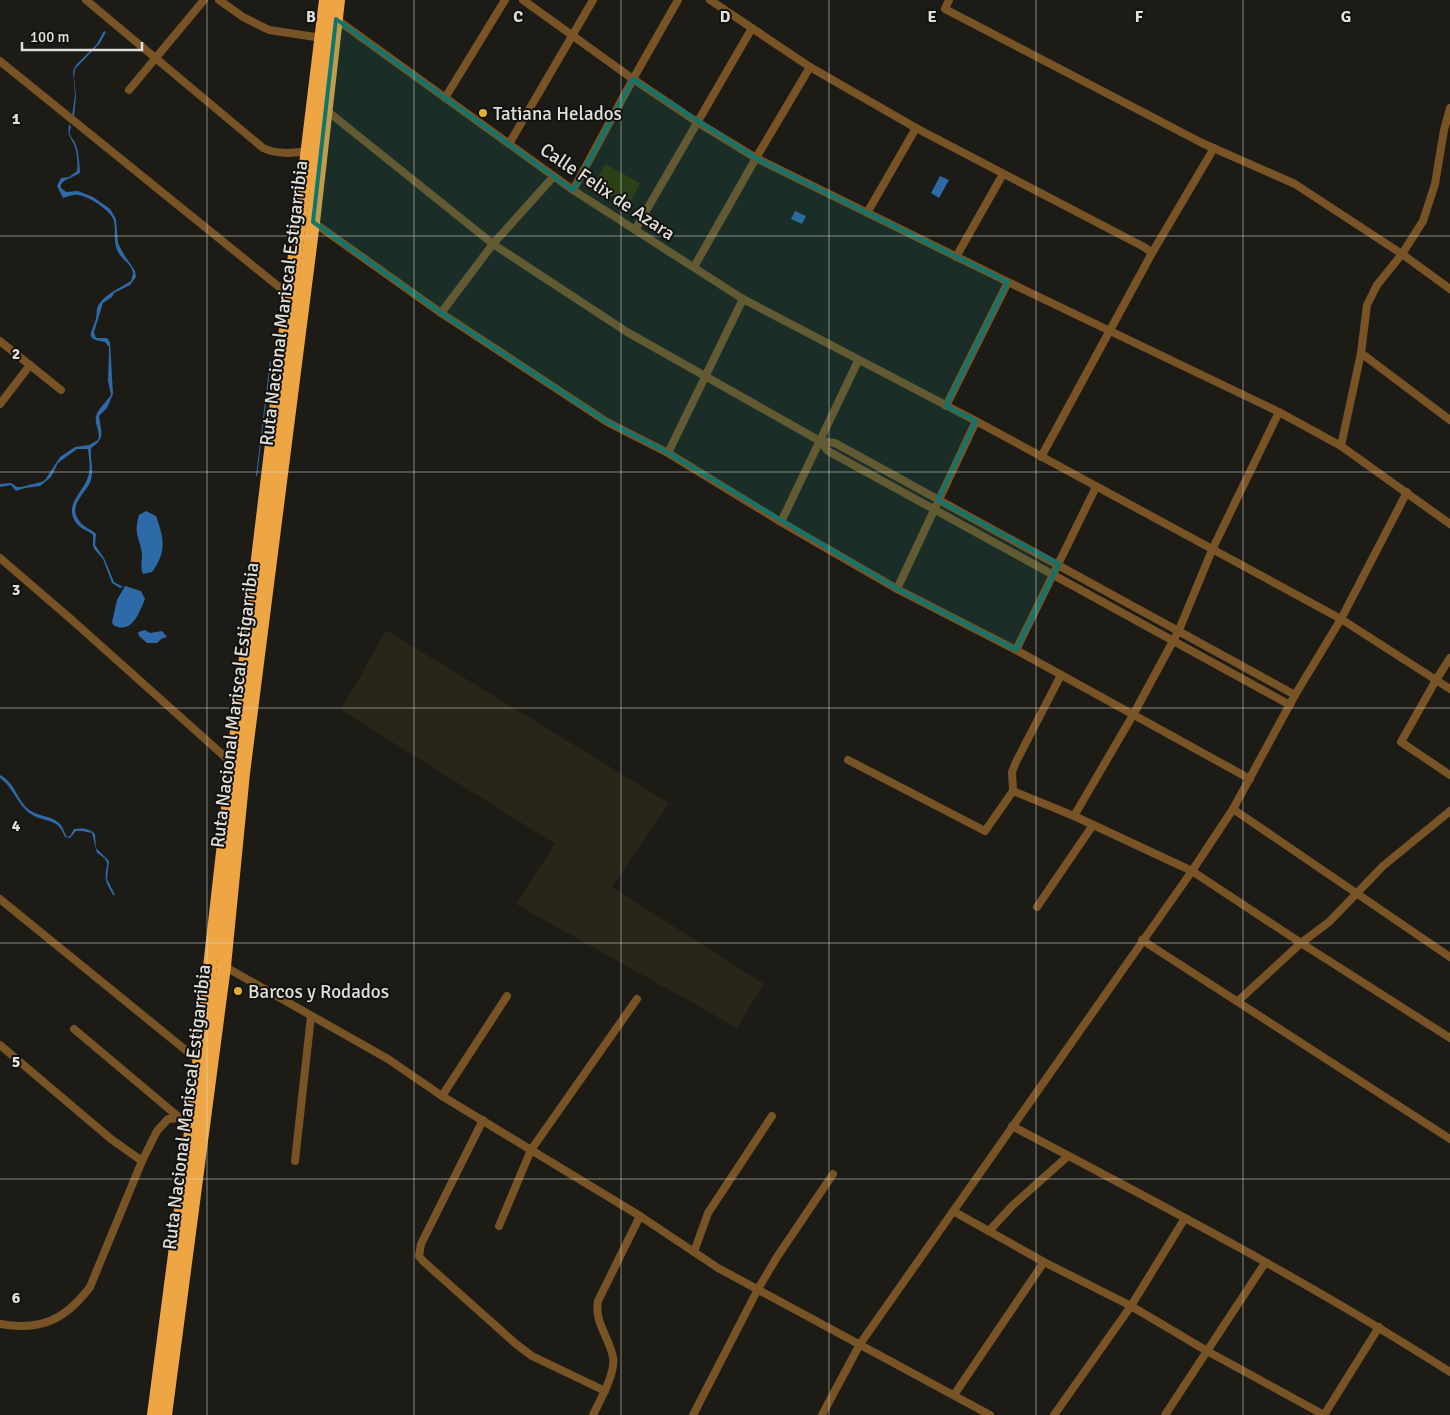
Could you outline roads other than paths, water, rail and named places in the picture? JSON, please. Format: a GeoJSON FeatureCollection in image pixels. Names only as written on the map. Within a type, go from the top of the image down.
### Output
{"type":"FeatureCollection","features":[{"type":"Feature","properties":{"kind":"highway","name":"Ruta Nacional Mariscal Estigarribia"},"geometry":{"type":"LineString","coordinates":[[154,1415],[187,1118],[218,964],[233,764],[326,0]]}},
{"type":"Feature","properties":{"kind":"highway","name":"Ruta Nacional Mariscal Estigarribia"},"geometry":{"type":"LineString","coordinates":[[165,1415],[218,964],[313,222],[338,0]]}},
{"type":"Feature","properties":{"kind":"street"},"geometry":{"type":"LineString","coordinates":[[86,0],[263,148],[284,154],[308,151]]}},
{"type":"Feature","properties":{"kind":"street"},"geometry":{"type":"LineString","coordinates":[[129,90],[204,0]]}},
{"type":"Feature","properties":{"kind":"street"},"geometry":{"type":"LineString","coordinates":[[219,0],[243,18],[269,30],[322,38]]}},
{"type":"Feature","properties":{"kind":"street"},"geometry":{"type":"LineString","coordinates":[[445,98],[505,0]]}},
{"type":"Feature","properties":{"kind":"street"},"geometry":{"type":"LineString","coordinates":[[523,0],[632,79],[756,158],[1110,332],[1279,412],[1341,446],[1450,524]]}},
{"type":"Feature","properties":{"kind":"street"},"geometry":{"type":"LineString","coordinates":[[509,144],[593,0]]}},
{"type":"Feature","properties":{"kind":"street"},"geometry":{"type":"LineString","coordinates":[[573,190],[632,79],[678,0]]}},
{"type":"Feature","properties":{"kind":"street"},"geometry":{"type":"LineString","coordinates":[[710,0],[810,67],[916,128],[1144,247],[1152,253]]}},
{"type":"Feature","properties":{"kind":"street"},"geometry":{"type":"LineString","coordinates":[[949,0],[945,9],[1214,148],[1295,184],[1402,254],[1450,289]]}},
{"type":"Feature","properties":{"kind":"street","name":"Calle Felix de Azara"},"geometry":{"type":"LineString","coordinates":[[336,19],[573,190],[743,299],[858,361],[976,421],[1341,619],[1450,689]]}},
{"type":"Feature","properties":{"kind":"street"},"geometry":{"type":"LineString","coordinates":[[635,230],[752,28]]}},
{"type":"Feature","properties":{"kind":"street"},"geometry":{"type":"LineString","coordinates":[[0,61],[289,295]]}},
{"type":"Feature","properties":{"kind":"street"},"geometry":{"type":"LineString","coordinates":[[694,267],[810,67]]}},
{"type":"Feature","properties":{"kind":"street"},"geometry":{"type":"LineString","coordinates":[[1341,446],[1361,353],[1367,305],[1377,285],[1402,254],[1423,221],[1435,184],[1444,130],[1450,108]]}},
{"type":"Feature","properties":{"kind":"street"},"geometry":{"type":"LineString","coordinates":[[326,110],[494,244],[627,332],[820,441],[835,443],[1059,564],[1295,695]]}},
{"type":"Feature","properties":{"kind":"street"},"geometry":{"type":"LineString","coordinates":[[867,213],[916,128]]}},
{"type":"Feature","properties":{"kind":"street"},"geometry":{"type":"LineString","coordinates":[[1041,457],[1152,253],[1214,148]]}},
{"type":"Feature","properties":{"kind":"street"},"geometry":{"type":"LineString","coordinates":[[956,257],[1003,174]]}},
{"type":"Feature","properties":{"kind":"street"},"geometry":{"type":"LineString","coordinates":[[441,313],[494,244],[554,176]]}},
{"type":"Feature","properties":{"kind":"street"},"geometry":{"type":"LineString","coordinates":[[313,222],[441,313],[607,422],[668,453],[781,522],[897,589],[1016,650],[1250,779]]}},
{"type":"Feature","properties":{"kind":"street"},"geometry":{"type":"LineString","coordinates":[[946,406],[1008,282]]}},
{"type":"Feature","properties":{"kind":"street"},"geometry":{"type":"LineString","coordinates":[[668,453],[743,299]]}},
{"type":"Feature","properties":{"kind":"street"},"geometry":{"type":"LineString","coordinates":[[0,341],[61,390]]}},
{"type":"Feature","properties":{"kind":"street"},"geometry":{"type":"LineString","coordinates":[[1361,353],[1450,420]]}},
{"type":"Feature","properties":{"kind":"street"},"geometry":{"type":"LineString","coordinates":[[781,522],[858,361]]}},
{"type":"Feature","properties":{"kind":"street"},"geometry":{"type":"LineString","coordinates":[[0,404],[30,365]]}},
{"type":"Feature","properties":{"kind":"street"},"geometry":{"type":"LineString","coordinates":[[1074,816],[1133,715],[1173,640],[1212,550],[1279,412]]}},
{"type":"Feature","properties":{"kind":"street"},"geometry":{"type":"LineString","coordinates":[[897,589],[976,421]]}},
{"type":"Feature","properties":{"kind":"street"},"geometry":{"type":"LineString","coordinates":[[820,441],[828,451],[1290,705]]}},
{"type":"Feature","properties":{"kind":"street"},"geometry":{"type":"LineString","coordinates":[[1016,650],[1096,487]]}},
{"type":"Feature","properties":{"kind":"street"},"geometry":{"type":"LineString","coordinates":[[822,1415],[860,1344],[1192,871],[1233,809],[1295,695],[1341,619],[1407,492]]}},
{"type":"Feature","properties":{"kind":"street"},"geometry":{"type":"LineString","coordinates":[[0,558],[233,764]]}},
{"type":"Feature","properties":{"kind":"street"},"geometry":{"type":"LineString","coordinates":[[1450,658],[1402,742],[1450,775]]}},
{"type":"Feature","properties":{"kind":"street"},"geometry":{"type":"LineString","coordinates":[[848,760],[985,831],[1012,791],[1012,772],[1016,762],[1061,675]]}},
{"type":"Feature","properties":{"kind":"street"},"geometry":{"type":"LineString","coordinates":[[1012,791],[1074,816],[1192,871],[1450,1038]]}},
{"type":"Feature","properties":{"kind":"street"},"geometry":{"type":"LineString","coordinates":[[1233,809],[1450,957]]}},
{"type":"Feature","properties":{"kind":"street"},"geometry":{"type":"LineString","coordinates":[[1238,1001],[1301,943],[1329,922],[1383,866],[1450,811]]}},
{"type":"Feature","properties":{"kind":"street"},"geometry":{"type":"LineString","coordinates":[[1036,907],[1093,825]]}},
{"type":"Feature","properties":{"kind":"street"},"geometry":{"type":"LineString","coordinates":[[0,899],[199,1061]]}},
{"type":"Feature","properties":{"kind":"street"},"geometry":{"type":"LineString","coordinates":[[1142,940],[1450,1139]]}},
{"type":"Feature","properties":{"kind":"street"},"geometry":{"type":"LineString","coordinates":[[218,964],[388,1060],[442,1096],[640,1216],[718,1268],[990,1415]]}},
{"type":"Feature","properties":{"kind":"street"},"geometry":{"type":"LineString","coordinates":[[442,1096],[507,996]]}},
{"type":"Feature","properties":{"kind":"street"},"geometry":{"type":"LineString","coordinates":[[499,1226],[531,1150],[637,999]]}},
{"type":"Feature","properties":{"kind":"street"},"geometry":{"type":"LineString","coordinates":[[295,1162],[311,1016]]}},
{"type":"Feature","properties":{"kind":"street"},"geometry":{"type":"LineString","coordinates":[[74,1029],[187,1118]]}},
{"type":"Feature","properties":{"kind":"street"},"geometry":{"type":"LineString","coordinates":[[0,1044],[112,1139],[142,1161]]}},
{"type":"Feature","properties":{"kind":"street"},"geometry":{"type":"LineString","coordinates":[[694,1252],[708,1213],[772,1116]]}},
{"type":"Feature","properties":{"kind":"street"},"geometry":{"type":"LineString","coordinates":[[0,1324],[15,1327],[41,1324],[55,1319],[79,1302],[90,1288],[142,1161],[158,1131],[168,1119],[187,1118]]}},
{"type":"Feature","properties":{"kind":"street"},"geometry":{"type":"LineString","coordinates":[[483,1120],[421,1244],[420,1256],[422,1262],[532,1356],[605,1391]]}},
{"type":"Feature","properties":{"kind":"street"},"geometry":{"type":"LineString","coordinates":[[1012,1126],[1185,1218],[1379,1327],[1450,1372]]}},
{"type":"Feature","properties":{"kind":"street"},"geometry":{"type":"LineString","coordinates":[[989,1231],[1012,1206],[1068,1156]]}},
{"type":"Feature","properties":{"kind":"street"},"geometry":{"type":"LineString","coordinates":[[693,1415],[758,1289],[832,1174]]}},
{"type":"Feature","properties":{"kind":"street"},"geometry":{"type":"LineString","coordinates":[[953,1211],[1044,1262],[1131,1306],[1207,1351],[1324,1415],[1379,1327]]}},
{"type":"Feature","properties":{"kind":"street"},"geometry":{"type":"LineString","coordinates":[[593,1415],[605,1391],[614,1365],[613,1357],[596,1311],[598,1301],[640,1216]]}},
{"type":"Feature","properties":{"kind":"street"},"geometry":{"type":"LineString","coordinates":[[1054,1415],[1131,1306],[1185,1218]]}},
{"type":"Feature","properties":{"kind":"street"},"geometry":{"type":"LineString","coordinates":[[954,1395],[1044,1262]]}},
{"type":"Feature","properties":{"kind":"street"},"geometry":{"type":"LineString","coordinates":[[1165,1415],[1265,1263]]}},
{"type":"Feature","properties":{"kind":"water"},"geometry":{"type":"Polygon","coordinates":[[[104,31],[106,32],[100,43],[75,69],[76,96],[74,117],[72,116],[75,95],[73,71],[76,65],[97,44],[104,31]]]}},
{"type":"Feature","properties":{"kind":"water"},"geometry":{"type":"Polygon","coordinates":[[[69,124],[71,127],[70,135],[75,142],[77,150],[80,173],[64,181],[61,184],[61,188],[66,192],[78,191],[93,197],[110,209],[116,219],[118,243],[135,271],[136,277],[130,285],[114,293],[112,297],[103,303],[94,332],[96,338],[107,338],[110,342],[113,394],[107,408],[99,416],[101,438],[91,448],[91,480],[79,499],[75,510],[80,522],[96,534],[95,545],[104,558],[114,582],[123,587],[120,588],[112,583],[103,559],[95,550],[93,535],[79,526],[73,517],[72,511],[75,499],[86,483],[89,474],[88,449],[77,449],[58,463],[51,477],[40,486],[16,491],[11,485],[0,487],[0,484],[11,483],[21,487],[41,482],[45,480],[60,457],[75,447],[89,445],[98,440],[96,416],[111,395],[108,381],[109,347],[105,342],[94,339],[91,332],[99,304],[110,294],[131,281],[133,273],[116,248],[114,221],[109,212],[99,204],[82,196],[74,195],[63,198],[57,186],[61,178],[69,177],[77,171],[76,152],[69,134],[69,124]]]}},
{"type":"Feature","properties":{"kind":"water"},"geometry":{"type":"Polygon","coordinates":[[[940,176],[949,180],[939,198],[931,193],[940,176]]]}},
{"type":"Feature","properties":{"kind":"water"},"geometry":{"type":"Polygon","coordinates":[[[795,211],[806,216],[802,224],[791,219],[795,211]]]}},
{"type":"Feature","properties":{"kind":"water"},"geometry":{"type":"Polygon","coordinates":[[[270,361],[271,362],[256,476],[270,361]]]}},
{"type":"Feature","properties":{"kind":"water"},"geometry":{"type":"Polygon","coordinates":[[[146,511],[156,516],[163,545],[157,565],[152,572],[143,574],[141,567],[142,554],[137,527],[139,515],[146,511]]]}},
{"type":"Feature","properties":{"kind":"water"},"geometry":{"type":"Polygon","coordinates":[[[125,586],[141,591],[145,599],[134,621],[130,625],[120,627],[113,625],[112,622],[117,600],[125,586]]]}},
{"type":"Feature","properties":{"kind":"water"},"geometry":{"type":"Polygon","coordinates":[[[145,630],[150,633],[162,631],[167,637],[157,643],[147,643],[139,636],[138,632],[145,630]]]}},
{"type":"Feature","properties":{"kind":"water"},"geometry":{"type":"Polygon","coordinates":[[[0,775],[9,782],[27,808],[35,813],[56,820],[62,826],[67,837],[70,836],[74,829],[88,830],[95,834],[96,848],[109,861],[107,879],[115,895],[113,895],[107,882],[106,875],[107,862],[97,853],[92,833],[76,831],[70,838],[65,837],[62,830],[55,823],[36,817],[27,811],[0,778],[0,775]]]}},
{"type":"Feature","properties":{"kind":"place","name":"Tatiana Helados"},"geometry":{"type":"Point","coordinates":[483,113]}},
{"type":"Feature","properties":{"kind":"place","name":"Barcos y Rodados"},"geometry":{"type":"Point","coordinates":[238,991]}}]}
